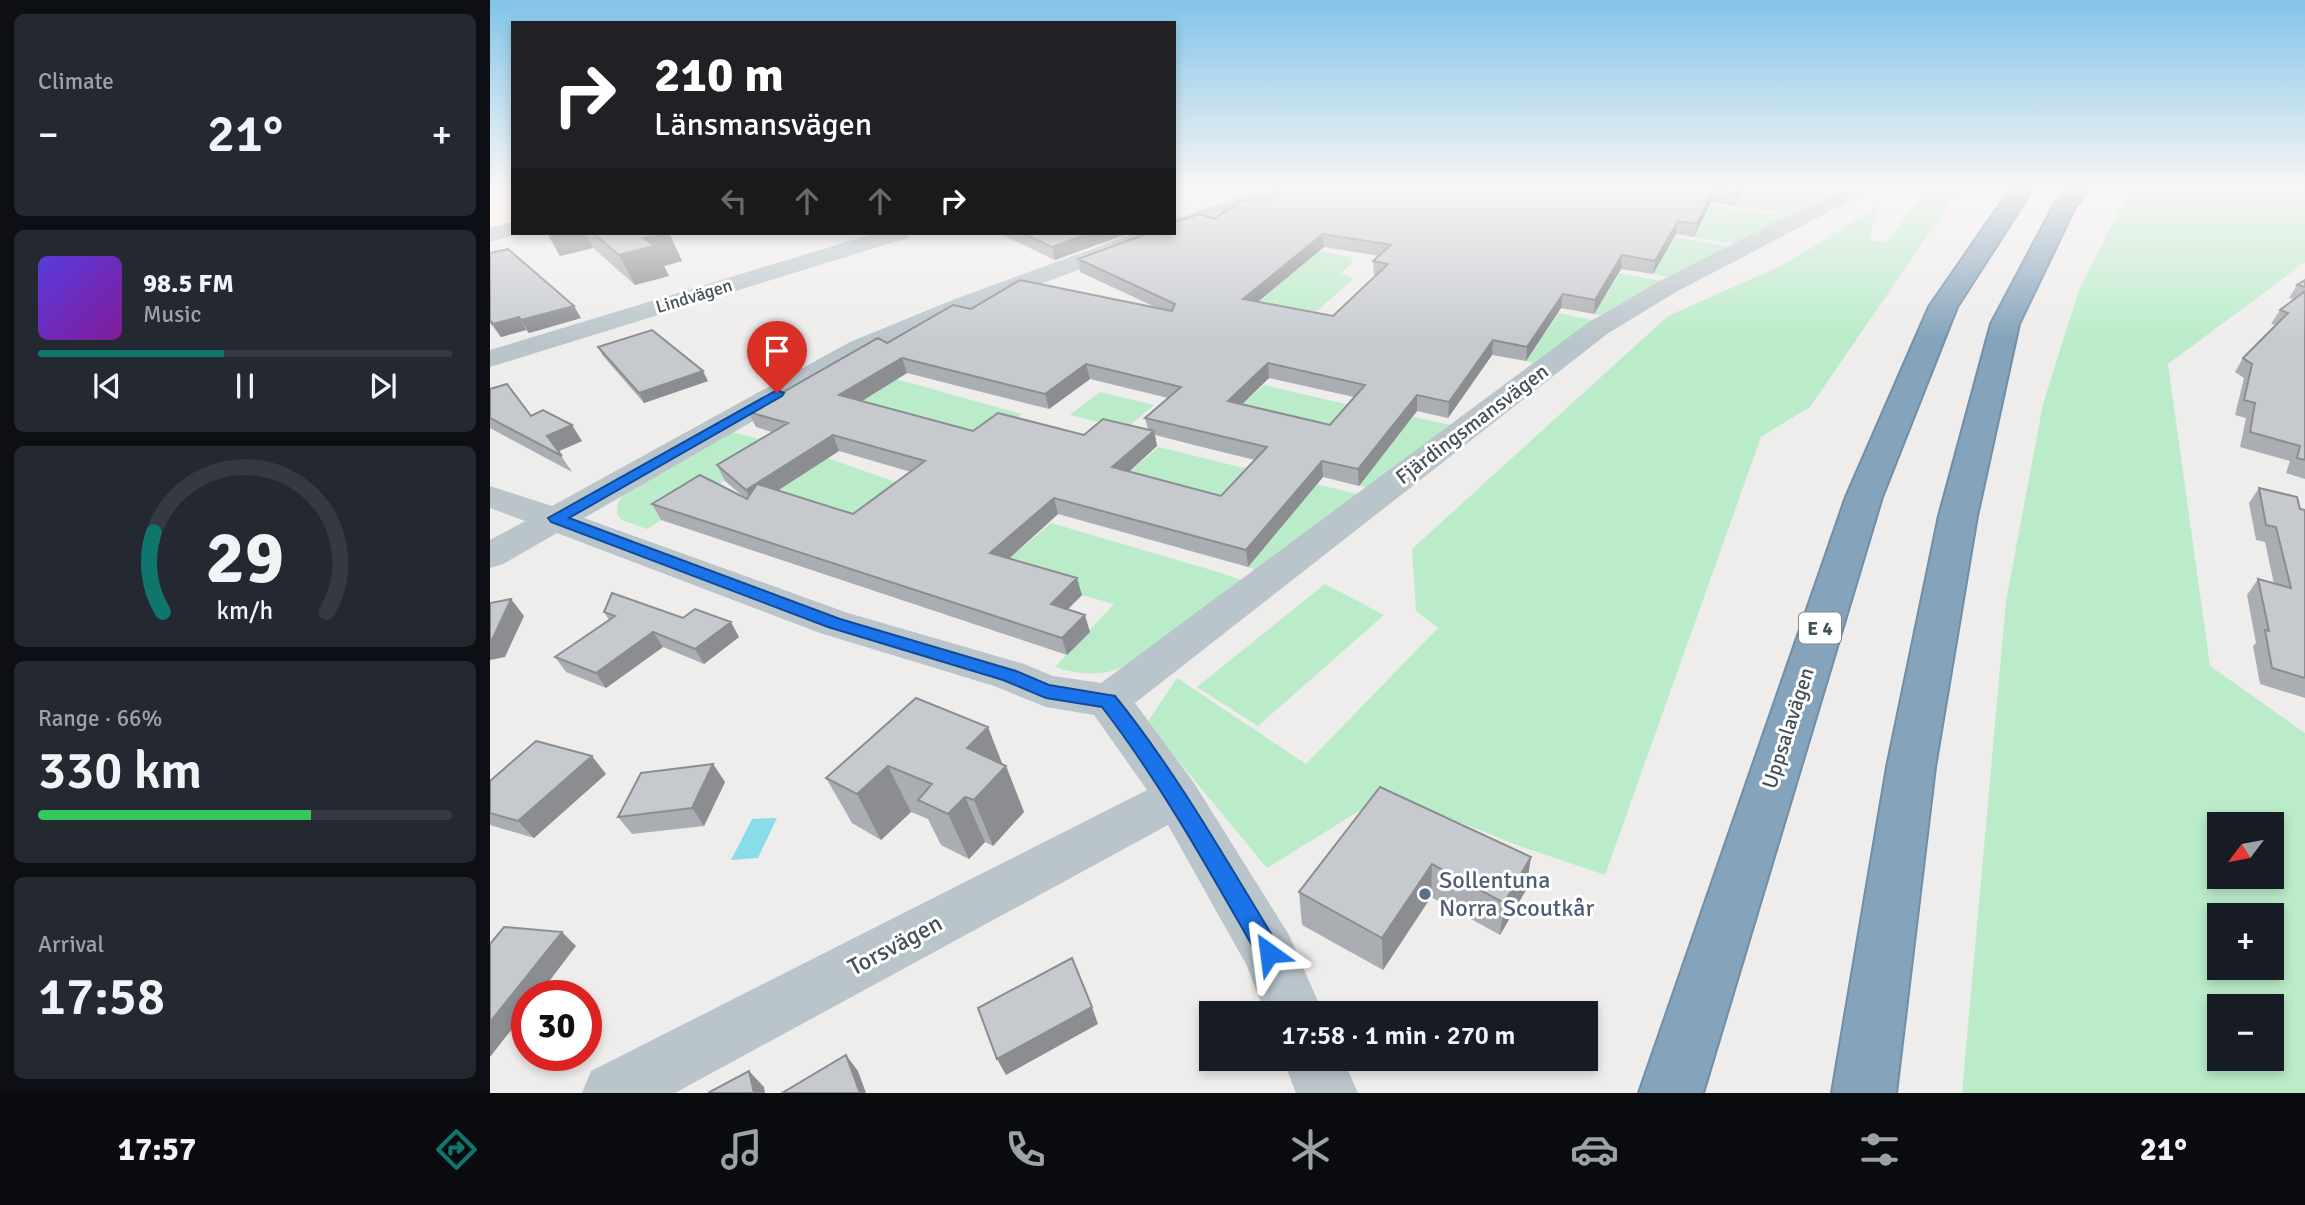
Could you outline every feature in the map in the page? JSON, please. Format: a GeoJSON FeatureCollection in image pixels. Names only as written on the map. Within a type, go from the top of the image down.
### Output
{"type":"FeatureCollection","features":[{"type":"Feature","properties":{"kind":"highway","name":"Uppsalavägen"},"geometry":{"type":"LineString","coordinates":[[1671,1093],[1864,497],[1943,307],[1989,238]]}},
{"type":"Feature","properties":{"kind":"highway"},"geometry":{"type":"LineString","coordinates":[[1864,1093],[1911,767],[1958,516],[2005,324],[2048,238]]}},
{"type":"Feature","properties":{"kind":"street","name":"Lindvägen"},"geometry":{"type":"LineString","coordinates":[[490,359],[883,238]]}},
{"type":"Feature","properties":{"kind":"street"},"geometry":{"type":"LineString","coordinates":[[490,556],[860,348],[964,304],[1142,238]]}},
{"type":"Feature","properties":{"kind":"street","name":"Fjärdingsmansvägen"},"geometry":{"type":"LineString","coordinates":[[1108,701],[1598,328],[1667,287],[1763,238]]}},
{"type":"Feature","properties":{"kind":"street"},"geometry":{"type":"LineString","coordinates":[[490,496],[556,518],[834,623],[1009,675],[1046,691],[1108,701],[1140,741],[1177,797],[1269,953],[1289,1001]]}},
{"type":"Feature","properties":{"kind":"street","name":"Torsvägen"},"geometry":{"type":"LineString","coordinates":[[613,1093],[1177,797]]}},
{"type":"Feature","properties":{"kind":"street"},"geometry":{"type":"LineString","coordinates":[[1318,1071],[1327,1093]]}},
{"type":"Feature","properties":{"kind":"green space"},"geometry":{"type":"Polygon","coordinates":[[[1243,238],[1351,257],[1353,262],[1341,273],[1353,279],[1310,317],[1252,307],[1298,268],[1243,238]]]}},
{"type":"Feature","properties":{"kind":"green space"},"geometry":{"type":"Polygon","coordinates":[[[1673,238],[1730,247],[1669,277],[1653,274],[1673,238]]]}},
{"type":"Feature","properties":{"kind":"green space"},"geometry":{"type":"Polygon","coordinates":[[[1700,238],[1748,238],[1736,244],[1700,238]]]}},
{"type":"Feature","properties":{"kind":"green space"},"geometry":{"type":"Polygon","coordinates":[[[1827,238],[1870,238],[1885,243],[1889,238],[1926,238],[1810,407],[1761,437],[1605,875],[1517,845],[1427,809],[1370,804],[1267,868],[1147,723],[1177,678],[1306,764],[1438,628],[1416,611],[1412,549],[1668,316],[1785,264],[1827,238]]]}},
{"type":"Feature","properties":{"kind":"green space"},"geometry":{"type":"Polygon","coordinates":[[[2105,238],[2305,238],[2305,262],[2168,364],[2210,666],[2305,733],[2305,1093],[1962,1093],[2006,601],[2043,404],[2079,290],[2105,238]]]}},
{"type":"Feature","properties":{"kind":"green space"},"geometry":{"type":"Polygon","coordinates":[[[1620,273],[1662,281],[1600,315],[1594,314],[1620,273]]]}},
{"type":"Feature","properties":{"kind":"green space"},"geometry":{"type":"Polygon","coordinates":[[[1559,313],[1593,320],[1533,363],[1526,361],[1559,313]]]}},
{"type":"Feature","properties":{"kind":"green space"},"geometry":{"type":"Polygon","coordinates":[[[896,379],[1022,414],[977,447],[844,411],[896,379]]]}},
{"type":"Feature","properties":{"kind":"green space"},"geometry":{"type":"Polygon","coordinates":[[[1264,385],[1359,407],[1330,440],[1233,412],[1264,385]]]}},
{"type":"Feature","properties":{"kind":"green space"},"geometry":{"type":"Polygon","coordinates":[[[1100,392],[1154,405],[1126,429],[1070,415],[1100,392]]]}},
{"type":"Feature","properties":{"kind":"green space"},"geometry":{"type":"Polygon","coordinates":[[[1413,417],[1450,425],[1366,488],[1359,485],[1413,417]]]}},
{"type":"Feature","properties":{"kind":"green space"},"geometry":{"type":"Polygon","coordinates":[[[732,432],[782,445],[647,529],[622,520],[617,514],[618,503],[625,493],[732,432]]]}},
{"type":"Feature","properties":{"kind":"green space"},"geometry":{"type":"Polygon","coordinates":[[[1159,447],[1260,472],[1223,512],[1116,483],[1159,447]]]}},
{"type":"Feature","properties":{"kind":"green space"},"geometry":{"type":"Polygon","coordinates":[[[827,458],[916,489],[860,530],[764,499],[827,458]]]}},
{"type":"Feature","properties":{"kind":"green space"},"geometry":{"type":"Polygon","coordinates":[[[1316,484],[1357,494],[1256,570],[1248,567],[1316,484]]]}},
{"type":"Feature","properties":{"kind":"green space"},"geometry":{"type":"Polygon","coordinates":[[[1051,523],[1241,580],[1176,632],[1121,667],[1095,673],[1061,669],[1055,667],[1114,604],[1082,595],[1003,564],[1051,523]]]}},
{"type":"Feature","properties":{"kind":"green space"},"geometry":{"type":"Polygon","coordinates":[[[1325,584],[1384,615],[1258,726],[1197,687],[1325,584]]]}},
{"type":"Feature","properties":{"kind":"water"},"geometry":{"type":"Polygon","coordinates":[[[777,818],[758,858],[731,860],[752,819],[777,818]]]}},
{"type":"Feature","properties":{"kind":"building"},"geometry":{"type":"Polygon","coordinates":[[[599,238],[644,238],[654,246],[619,255],[599,238]]]}},
{"type":"Feature","properties":{"kind":"building"},"geometry":{"type":"Polygon","coordinates":[[[1033,238],[1077,238],[1052,247],[1033,238]]]}},
{"type":"Feature","properties":{"kind":"building"},"geometry":{"type":"Polygon","coordinates":[[[1135,238],[1318,238],[1243,299],[1333,316],[1388,264],[1373,261],[1391,245],[1348,238],[1668,238],[1655,261],[1622,255],[1595,300],[1563,294],[1527,347],[1493,340],[1449,402],[1417,395],[1358,469],[1322,461],[1246,550],[1054,498],[990,553],[1077,578],[1051,604],[1085,615],[1062,638],[652,504],[700,475],[747,499],[757,484],[853,514],[925,461],[833,435],[746,490],[717,465],[788,423],[748,412],[878,338],[887,343],[953,305],[971,309],[1020,280],[1172,311],[1175,304],[1078,259],[1135,238]],[[902,358],[839,395],[973,431],[998,413],[1084,435],[1103,419],[1154,431],[1112,467],[1221,496],[1267,447],[1145,418],[1181,387],[1086,364],[1045,394],[902,358]],[[1268,363],[1228,401],[1330,425],[1365,385],[1268,363]]]}},
{"type":"Feature","properties":{"kind":"building"},"geometry":{"type":"Polygon","coordinates":[[[508,249],[574,306],[521,320],[519,317],[493,324],[490,320],[490,253],[508,249]]]}},
{"type":"Feature","properties":{"kind":"building"},"geometry":{"type":"Polygon","coordinates":[[[2305,291],[2305,460],[2297,458],[2300,446],[2250,432],[2255,403],[2244,400],[2252,364],[2243,358],[2288,313],[2280,310],[2305,291]]]}},
{"type":"Feature","properties":{"kind":"building"},"geometry":{"type":"Polygon","coordinates":[[[652,330],[703,371],[639,393],[598,347],[652,330]]]}},
{"type":"Feature","properties":{"kind":"building"},"geometry":{"type":"Polygon","coordinates":[[[507,384],[531,416],[543,410],[572,425],[547,436],[562,456],[490,418],[490,389],[507,384]]]}},
{"type":"Feature","properties":{"kind":"building"},"geometry":{"type":"Polygon","coordinates":[[[2259,488],[2297,497],[2300,509],[2305,510],[2305,678],[2272,668],[2265,630],[2269,631],[2258,579],[2291,588],[2276,527],[2266,525],[2259,488]]]}},
{"type":"Feature","properties":{"kind":"building"},"geometry":{"type":"Polygon","coordinates":[[[612,593],[683,618],[695,609],[731,622],[695,649],[653,632],[596,673],[555,657],[615,616],[604,612],[612,593]]]}},
{"type":"Feature","properties":{"kind":"building"},"geometry":{"type":"Polygon","coordinates":[[[511,599],[492,640],[490,640],[490,603],[511,599]]]}},
{"type":"Feature","properties":{"kind":"building"},"geometry":{"type":"Polygon","coordinates":[[[916,698],[988,727],[967,748],[1006,766],[974,800],[965,797],[948,814],[918,800],[932,784],[888,766],[857,794],[826,778],[916,698]]]}},
{"type":"Feature","properties":{"kind":"building"},"geometry":{"type":"Polygon","coordinates":[[[536,741],[592,756],[518,821],[490,813],[490,781],[536,741]]]}},
{"type":"Feature","properties":{"kind":"building"},"geometry":{"type":"Polygon","coordinates":[[[713,764],[692,808],[618,817],[641,773],[713,764]]]}},
{"type":"Feature","properties":{"kind":"building"},"geometry":{"type":"Polygon","coordinates":[[[1380,787],[1531,857],[1504,903],[1432,864],[1382,938],[1299,892],[1380,787]]]}},
{"type":"Feature","properties":{"kind":"building"},"geometry":{"type":"Polygon","coordinates":[[[504,927],[562,932],[524,980],[511,980],[511,996],[490,1022],[490,944],[504,927]]]}},
{"type":"Feature","properties":{"kind":"building"},"geometry":{"type":"Polygon","coordinates":[[[1072,958],[1092,1007],[997,1059],[978,1008],[1072,958]]]}},
{"type":"Feature","properties":{"kind":"building"},"geometry":{"type":"Polygon","coordinates":[[[846,1055],[860,1093],[782,1093],[846,1055]]]}},
{"type":"Feature","properties":{"kind":"building"},"geometry":{"type":"Polygon","coordinates":[[[749,1071],[754,1093],[708,1093],[749,1071]]]}},
{"type":"Feature","properties":{"kind":"place","name":"Sollentuna Norra Scoutkår"},"geometry":{"type":"Point","coordinates":[1425,894]}},
{"type":"Feature","properties":{"kind":"route"},"geometry":{"type":"LineString","coordinates":[[777,393],[556,518],[834,623],[1009,675],[1046,691],[1108,701],[1140,741],[1177,797],[1269,953]]}}]}
